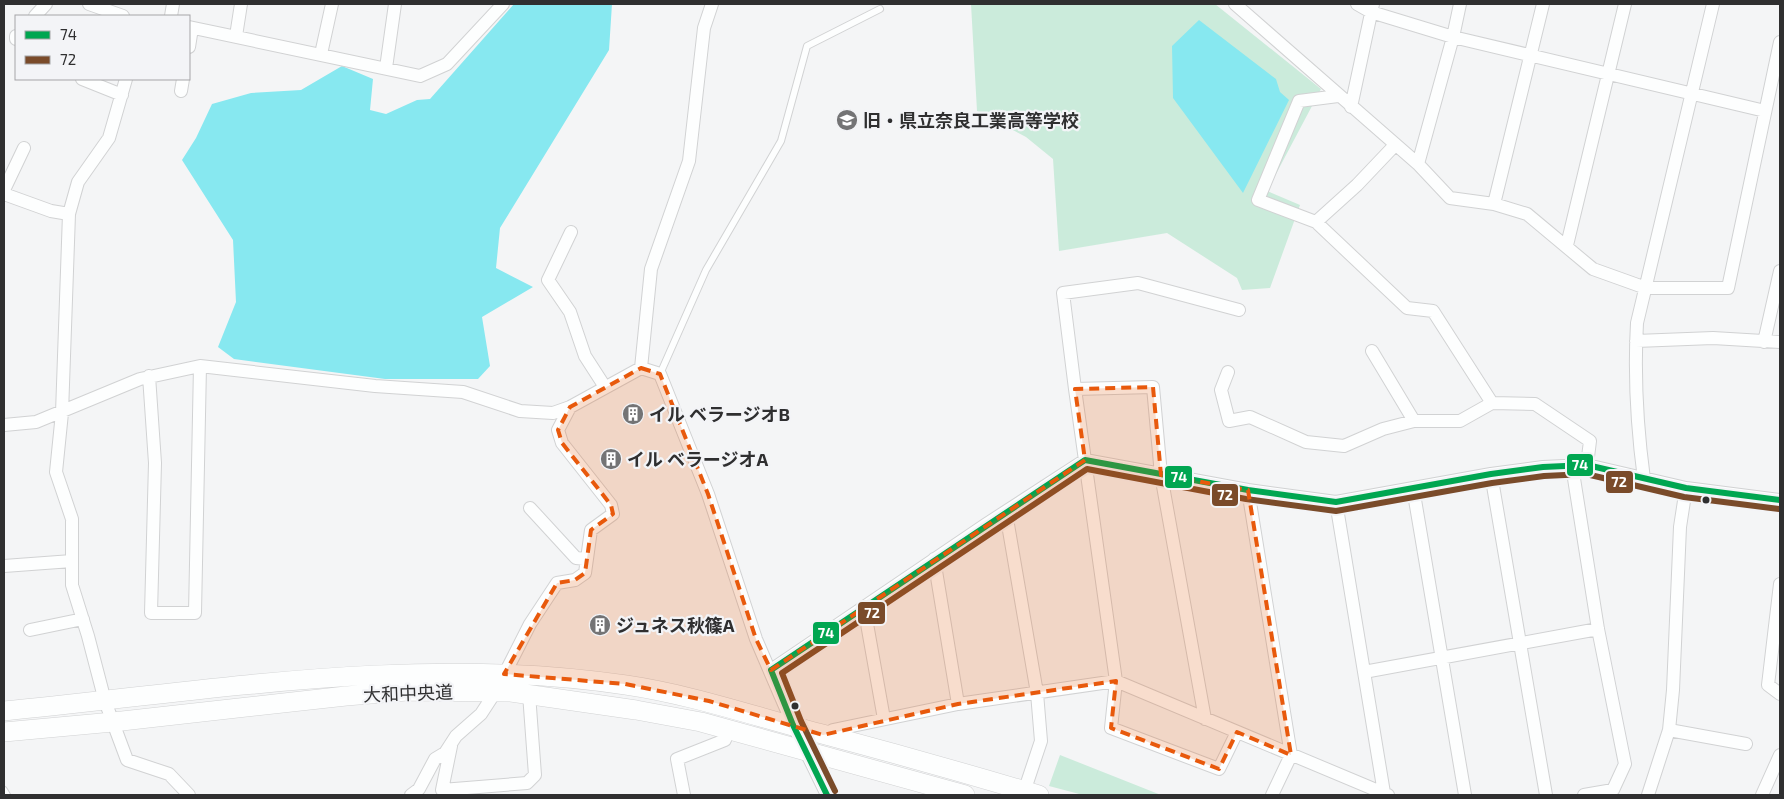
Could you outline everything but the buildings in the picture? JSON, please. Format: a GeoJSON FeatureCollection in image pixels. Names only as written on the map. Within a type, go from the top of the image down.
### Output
{"type":"FeatureCollection","features":[{"type":"Feature","properties":{"kind":"street"},"geometry":{"type":"LineString","coordinates":[[36,15],[46,4]]}},
{"type":"Feature","properties":{"kind":"street"},"geometry":{"type":"LineString","coordinates":[[93,4],[120,15]]}},
{"type":"Feature","properties":{"kind":"street"},"geometry":{"type":"LineString","coordinates":[[236,36],[241,4]]}},
{"type":"Feature","properties":{"kind":"street"},"geometry":{"type":"LineString","coordinates":[[320,54],[332,4]]}},
{"type":"Feature","properties":{"kind":"street"},"geometry":{"type":"LineString","coordinates":[[386,68],[395,4]]}},
{"type":"Feature","properties":{"kind":"street"},"geometry":{"type":"LineString","coordinates":[[190,28],[236,36],[420,76],[447,64],[503,4]]}},
{"type":"Feature","properties":{"kind":"street"},"geometry":{"type":"LineString","coordinates":[[641,368],[651,269],[689,161],[704,28],[712,4]]}},
{"type":"Feature","properties":{"kind":"street"},"geometry":{"type":"LineString","coordinates":[[1235,4],[1418,164],[1450,198],[1494,204],[1527,214],[1593,269],[1646,288],[1728,288],[1780,42]]}},
{"type":"Feature","properties":{"kind":"street"},"geometry":{"type":"LineString","coordinates":[[1357,4],[1453,37],[1765,111]]}},
{"type":"Feature","properties":{"kind":"street"},"geometry":{"type":"LineString","coordinates":[[1418,164],[1453,37],[1460,4]]}},
{"type":"Feature","properties":{"kind":"street"},"geometry":{"type":"LineString","coordinates":[[1494,204],[1543,4]]}},
{"type":"Feature","properties":{"kind":"street"},"geometry":{"type":"LineString","coordinates":[[1566,245],[1625,4]]}},
{"type":"Feature","properties":{"kind":"street"},"geometry":{"type":"LineString","coordinates":[[1644,479],[1637,429],[1637,323],[1713,4]]}},
{"type":"Feature","properties":{"kind":"street"},"geometry":{"type":"LineString","coordinates":[[1351,107],[1372,8]]}},
{"type":"Feature","properties":{"kind":"street"},"geometry":{"type":"LineString","coordinates":[[84,80],[122,95]]}},
{"type":"Feature","properties":{"kind":"street"},"geometry":{"type":"LineString","coordinates":[[126,80],[109,138],[78,182],[69,214],[62,413],[56,472],[72,519],[72,586],[105,701],[127,760],[169,774],[189,795]]}},
{"type":"Feature","properties":{"kind":"street"},"geometry":{"type":"LineString","coordinates":[[1338,96],[1299,101],[1258,200],[1316,222],[1407,308],[1433,311],[1492,403]]}},
{"type":"Feature","properties":{"kind":"street"},"geometry":{"type":"LineString","coordinates":[[1316,222],[1357,185],[1395,145]]}},
{"type":"Feature","properties":{"kind":"street"},"geometry":{"type":"LineString","coordinates":[[4,190],[24,148]]}},
{"type":"Feature","properties":{"kind":"street"},"geometry":{"type":"LineString","coordinates":[[4,194],[69,214]]}},
{"type":"Feature","properties":{"kind":"street"},"geometry":{"type":"LineString","coordinates":[[571,232],[548,280],[570,312],[585,356],[605,387]]}},
{"type":"Feature","properties":{"kind":"street"},"geometry":{"type":"LineString","coordinates":[[1764,342],[1780,271]]}},
{"type":"Feature","properties":{"kind":"street"},"geometry":{"type":"LineString","coordinates":[[1236,732],[1219,769],[1111,728],[1116,681],[1063,293],[1138,282],[1240,310]]}},
{"type":"Feature","properties":{"kind":"street"},"geometry":{"type":"LineString","coordinates":[[1636,341],[1713,338],[1780,342]]}},
{"type":"Feature","properties":{"kind":"street"},"geometry":{"type":"LineString","coordinates":[[1372,351],[1414,421]]}},
{"type":"Feature","properties":{"kind":"street"},"geometry":{"type":"LineString","coordinates":[[149,376],[155,463],[151,612],[195,613],[200,366]]}},
{"type":"Feature","properties":{"kind":"street"},"geometry":{"type":"LineString","coordinates":[[4,425],[36,422],[149,376],[200,366],[376,386],[463,392],[520,411],[553,412],[570,407],[641,368],[660,374],[708,494],[756,639],[771,670],[792,725],[827,795]]}},
{"type":"Feature","properties":{"kind":"street"},"geometry":{"type":"LineString","coordinates":[[1228,372],[1221,390],[1229,421],[1250,417],[1306,442],[1344,446],[1383,429],[1414,421],[1460,421],[1492,403],[1535,404],[1590,441],[1587,465]]}},
{"type":"Feature","properties":{"kind":"street"},"geometry":{"type":"LineString","coordinates":[[1075,389],[1153,388],[1161,476],[1205,718]]}},
{"type":"Feature","properties":{"kind":"street"},"geometry":{"type":"LineString","coordinates":[[411,795],[419,789],[431,765],[445,753],[453,739],[482,714],[496,692],[530,624],[557,583],[575,580],[584,573],[591,530],[612,514],[611,505],[562,442],[558,430],[570,407]]}},
{"type":"Feature","properties":{"kind":"street"},"geometry":{"type":"LineString","coordinates":[[771,670],[934,559],[1085,460],[1161,476],[1336,502],[1491,474],[1587,465],[1686,488],[1780,500]]}},
{"type":"Feature","properties":{"kind":"street"},"geometry":{"type":"LineString","coordinates":[[1572,466],[1598,629],[1624,764],[1613,790],[1584,795]]}},
{"type":"Feature","properties":{"kind":"street"},"geometry":{"type":"LineString","coordinates":[[1491,474],[1546,795]]}},
{"type":"Feature","properties":{"kind":"street"},"geometry":{"type":"LineString","coordinates":[[1413,488],[1465,795]]}},
{"type":"Feature","properties":{"kind":"street"},"geometry":{"type":"LineString","coordinates":[[1648,795],[1669,730],[1673,690],[1680,527],[1686,488]]}},
{"type":"Feature","properties":{"kind":"street"},"geometry":{"type":"LineString","coordinates":[[1248,490],[1291,754],[1272,795]]}},
{"type":"Feature","properties":{"kind":"street"},"geometry":{"type":"LineString","coordinates":[[1336,502],[1386,794]]}},
{"type":"Feature","properties":{"kind":"street"},"geometry":{"type":"LineString","coordinates":[[530,508],[576,558],[586,559]]}},
{"type":"Feature","properties":{"kind":"street"},"geometry":{"type":"LineString","coordinates":[[1006,513],[1037,692],[1041,741],[1029,794]]}},
{"type":"Feature","properties":{"kind":"street"},"geometry":{"type":"LineString","coordinates":[[934,559],[958,704]]}},
{"type":"Feature","properties":{"kind":"street"},"geometry":{"type":"LineString","coordinates":[[4,566],[72,561]]}},
{"type":"Feature","properties":{"kind":"street"},"geometry":{"type":"LineString","coordinates":[[1780,584],[1768,685],[1780,694]]}},
{"type":"Feature","properties":{"kind":"street"},"geometry":{"type":"LineString","coordinates":[[864,607],[884,719]]}},
{"type":"Feature","properties":{"kind":"street"},"geometry":{"type":"LineString","coordinates":[[30,630],[83,620]]}},
{"type":"Feature","properties":{"kind":"street"},"geometry":{"type":"LineString","coordinates":[[1364,672],[1598,629]]}},
{"type":"Feature","properties":{"kind":"street","name":"大和中央道"},"geometry":{"type":"LineString","coordinates":[[4,712],[294,681],[367,676],[504,674],[625,684],[709,701],[1029,794]]}},
{"type":"Feature","properties":{"kind":"street"},"geometry":{"type":"LineString","coordinates":[[823,735],[833,730],[958,704],[1116,681],[1386,794]]}},
{"type":"Feature","properties":{"kind":"street","name":"大和中央道"},"geometry":{"type":"LineString","coordinates":[[4,732],[407,691],[529,694],[636,710],[728,729],[806,753],[965,795]]}},
{"type":"Feature","properties":{"kind":"street"},"geometry":{"type":"LineString","coordinates":[[453,739],[442,790],[527,783],[535,775],[529,694]]}},
{"type":"Feature","properties":{"kind":"street"},"geometry":{"type":"LineString","coordinates":[[864,723],[859,727],[858,734],[866,746]]}},
{"type":"Feature","properties":{"kind":"street"},"geometry":{"type":"LineString","coordinates":[[684,795],[677,758],[725,740],[728,729]]}},
{"type":"Feature","properties":{"kind":"street"},"geometry":{"type":"LineString","coordinates":[[1669,730],[1746,744]]}},
{"type":"Feature","properties":{"kind":"street"},"geometry":{"type":"LineString","coordinates":[[1762,795],[1780,755]]}},
{"type":"Feature","properties":{"kind":"lane"},"geometry":{"type":"LineString","coordinates":[[660,374],[706,270],[781,141],[807,46],[880,9]]}},
{"type":"Feature","properties":{"kind":"lane"},"geometry":{"type":"LineString","coordinates":[[4,790],[7,795]]}},
{"type":"Feature","properties":{"kind":"highlighted area"},"geometry":{"type":"Polygon","coordinates":[[[641,368],[660,374],[708,494],[756,639],[771,670],[1085,460],[1075,389],[1153,387],[1161,475],[1248,490],[1291,755],[1237,732],[1219,769],[1111,728],[1116,681],[958,704],[823,735],[709,701],[625,684],[504,674],[557,583],[575,580],[585,573],[591,530],[613,514],[611,505],[562,443],[558,430],[570,407],[641,368]]]}},
{"type":"Feature","properties":{"kind":"green space"},"geometry":{"type":"Polygon","coordinates":[[[971,4],[1215,4],[1321,89],[1267,191],[1300,205],[1270,288],[1242,290],[1237,278],[1167,233],[1059,251],[1053,159],[1026,137],[977,111],[971,4]]]}},
{"type":"Feature","properties":{"kind":"green space"},"geometry":{"type":"Polygon","coordinates":[[[1060,755],[1161,795],[1083,795],[1049,786],[1060,755]]]}},
{"type":"Feature","properties":{"kind":"water"},"geometry":{"type":"Polygon","coordinates":[[[514,4],[612,4],[609,50],[500,228],[496,268],[533,287],[482,317],[490,366],[478,379],[385,379],[234,359],[218,347],[236,302],[233,240],[182,160],[196,138],[212,104],[251,93],[301,90],[342,66],[373,79],[370,110],[386,114],[417,100],[430,99],[514,4]]]}},
{"type":"Feature","properties":{"kind":"water"},"geometry":{"type":"Polygon","coordinates":[[[1199,20],[1276,79],[1280,92],[1289,100],[1243,193],[1173,98],[1172,46],[1199,20]]]}},
{"type":"Feature","properties":{"kind":"transit line","name":"74"},"geometry":{"type":"LineString","coordinates":[[827,795],[793,725],[771,670],[1085,460],[1248,490],[1336,502],[1491,474],[1543,467],[1587,465],[1686,488],[1780,500]]}},
{"type":"Feature","properties":{"kind":"transit line","name":"72"},"geometry":{"type":"LineString","coordinates":[[835,791],[801,721],[782,673],[1087,469],[1246,499],[1336,511],[1492,483],[1544,476],[1586,474],[1684,497],[1779,509]]}},
{"type":"Feature","properties":{"kind":"place","name":"旧・県立奈良工業高等学校"},"geometry":{"type":"Point","coordinates":[847,120]}},
{"type":"Feature","properties":{"kind":"place","name":"イル ベラージオB"},"geometry":{"type":"Point","coordinates":[633,414]}},
{"type":"Feature","properties":{"kind":"place","name":"イル ベラージオA"},"geometry":{"type":"Point","coordinates":[611,459]}},
{"type":"Feature","properties":{"kind":"place","name":"ジュネス秋篠A"},"geometry":{"type":"Point","coordinates":[600,625]}}]}
